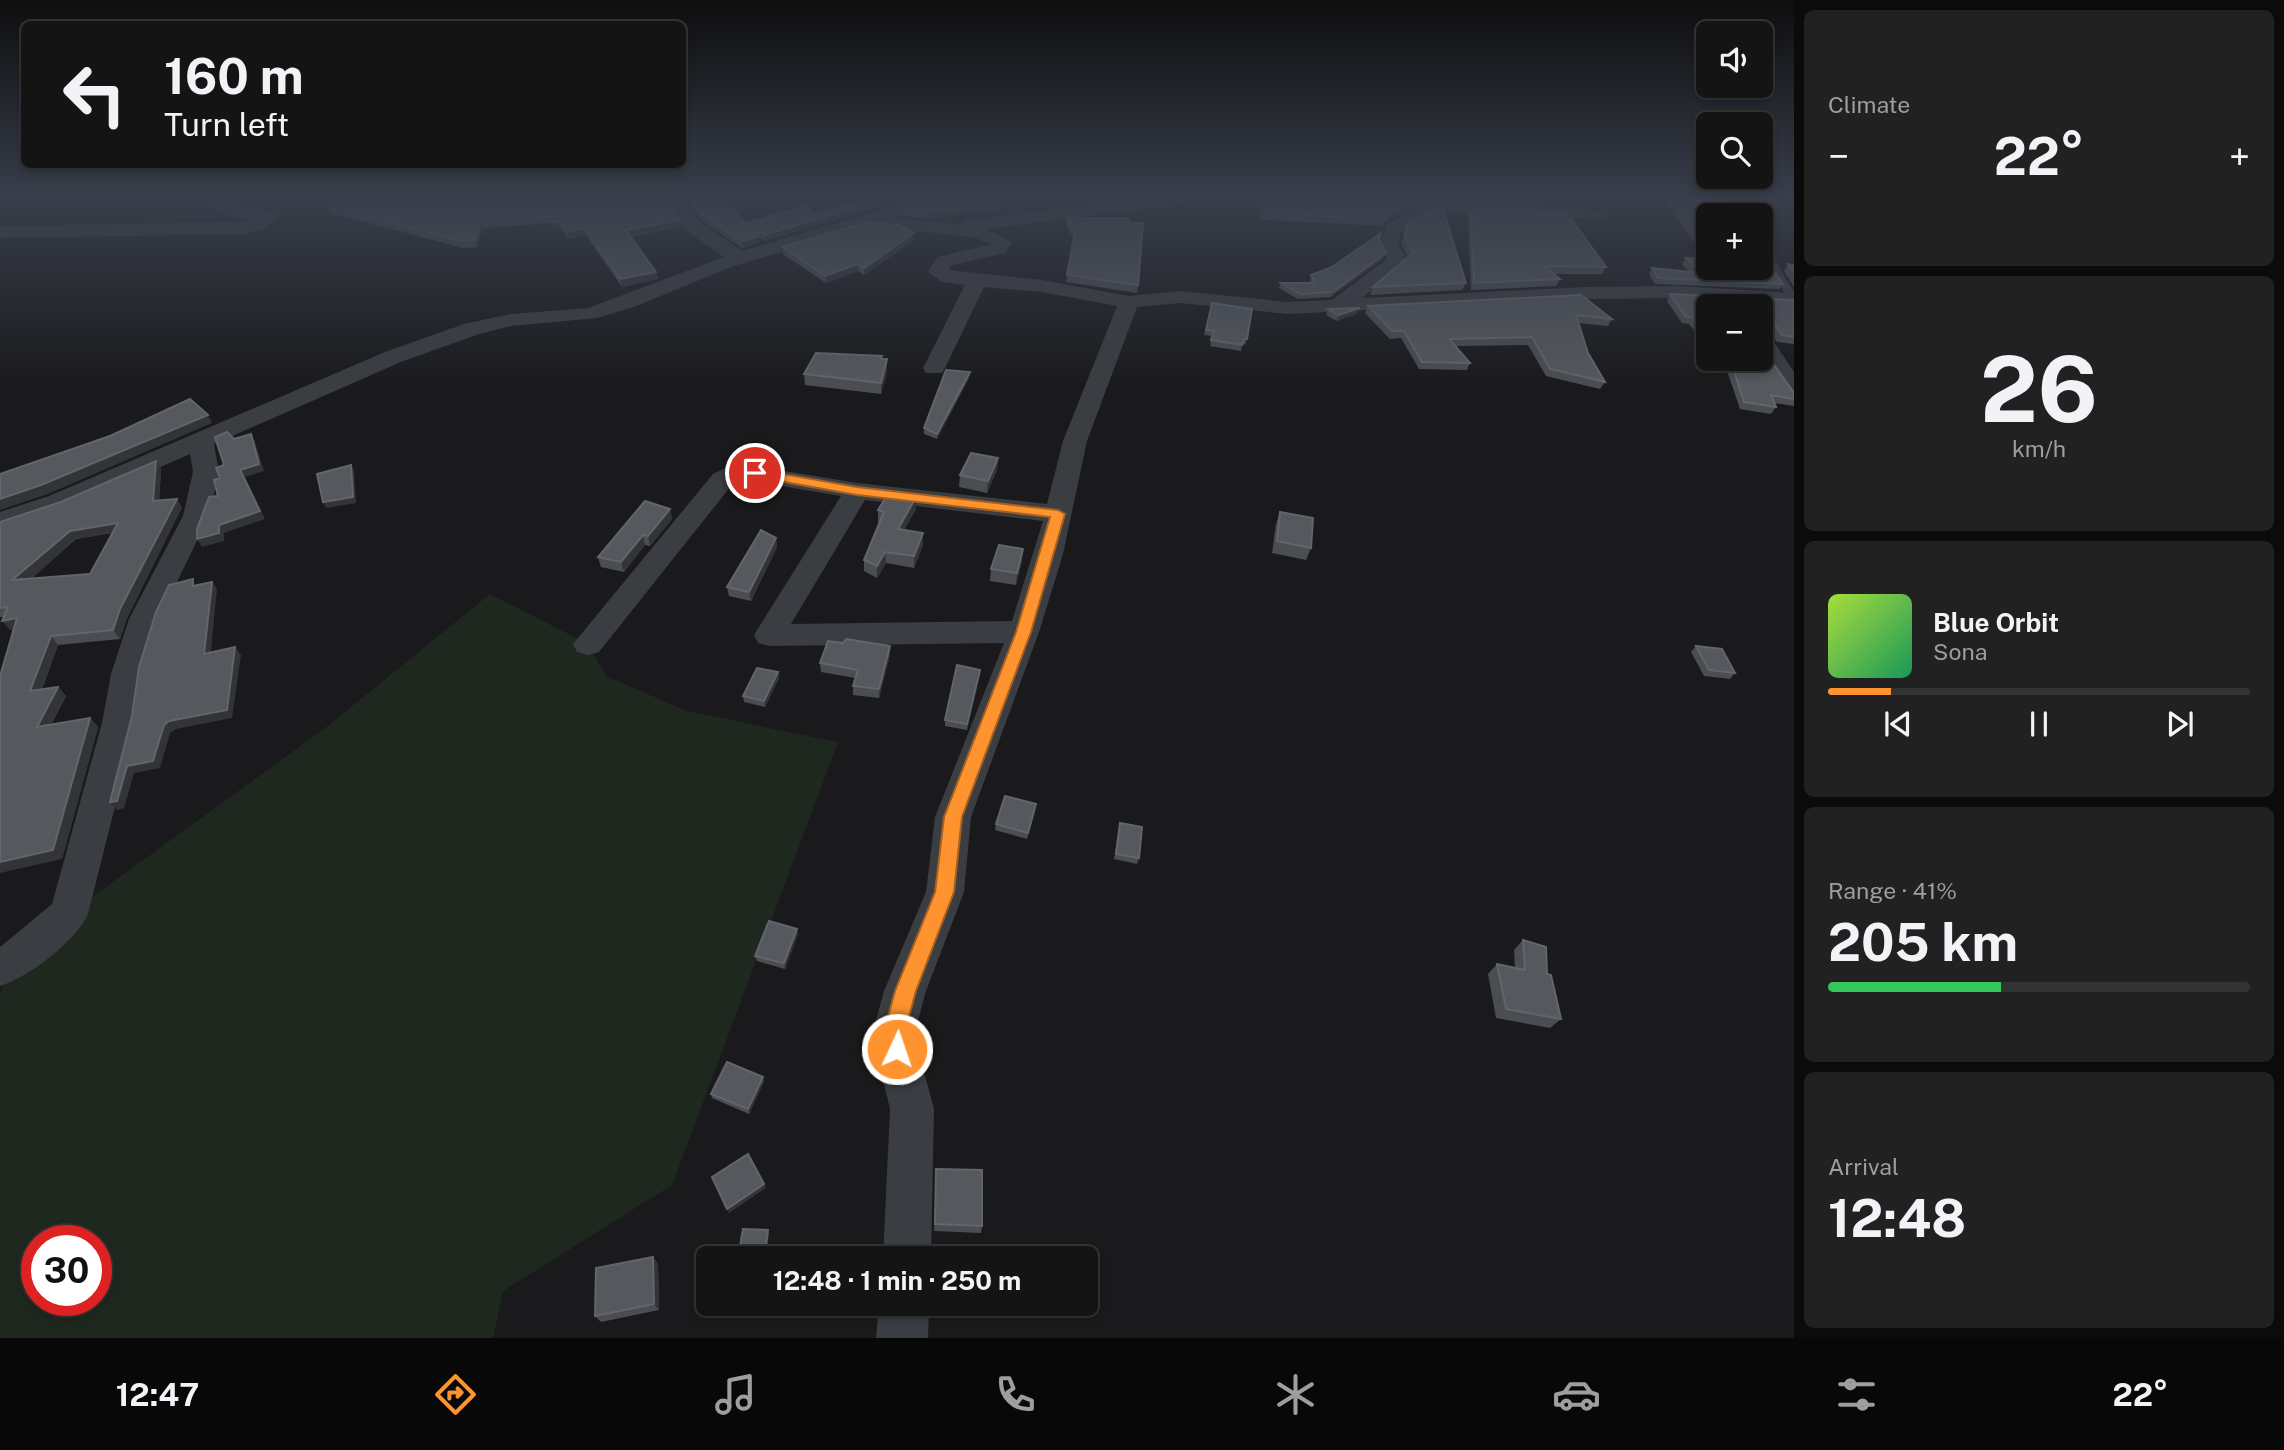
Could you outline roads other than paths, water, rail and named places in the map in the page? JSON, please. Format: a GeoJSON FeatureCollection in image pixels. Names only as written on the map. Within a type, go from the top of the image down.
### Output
{"type":"FeatureCollection","features":[{"type":"Feature","properties":{"kind":"street"},"geometry":{"type":"LineString","coordinates":[[0,521],[58,502],[201,443],[393,357],[472,329],[511,320],[590,314],[627,303],[730,261]]}},
{"type":"Feature","properties":{"kind":"street"},"geometry":{"type":"LineString","coordinates":[[944,261],[938,272],[949,278],[1042,286],[1129,302],[1180,297],[1276,307],[1574,294],[1696,299]]}},
{"type":"Feature","properties":{"kind":"street"},"geometry":{"type":"LineString","coordinates":[[1335,306],[1394,261]]}},
{"type":"Feature","properties":{"kind":"street"},"geometry":{"type":"LineString","coordinates":[[934,368],[977,281]]}},
{"type":"Feature","properties":{"kind":"street"},"geometry":{"type":"LineString","coordinates":[[1773,299],[1794,299]]}},
{"type":"Feature","properties":{"kind":"street"},"geometry":{"type":"LineString","coordinates":[[906,1246],[912,1109],[893,1035],[905,991],[945,892],[953,817],[1024,632],[1058,514],[1075,441],[1129,302]]}},
{"type":"Feature","properties":{"kind":"street"},"geometry":{"type":"LineString","coordinates":[[1773,358],[1794,389]]}},
{"type":"Feature","properties":{"kind":"street"},"geometry":{"type":"LineString","coordinates":[[0,967],[10,964],[69,914],[119,723],[127,674],[144,619],[196,516],[206,472],[201,443]]}},
{"type":"Feature","properties":{"kind":"street"},"geometry":{"type":"LineString","coordinates":[[588,644],[722,480],[736,471],[857,491],[1058,514]]}},
{"type":"Feature","properties":{"kind":"street"},"geometry":{"type":"LineString","coordinates":[[857,491],[769,635],[1024,632]]}},
{"type":"Feature","properties":{"kind":"street"},"geometry":{"type":"LineString","coordinates":[[902,1338],[903,1316]]}},
{"type":"Feature","properties":{"kind":"lane"},"geometry":{"type":"LineString","coordinates":[[1773,265],[1794,299]]}}]}
